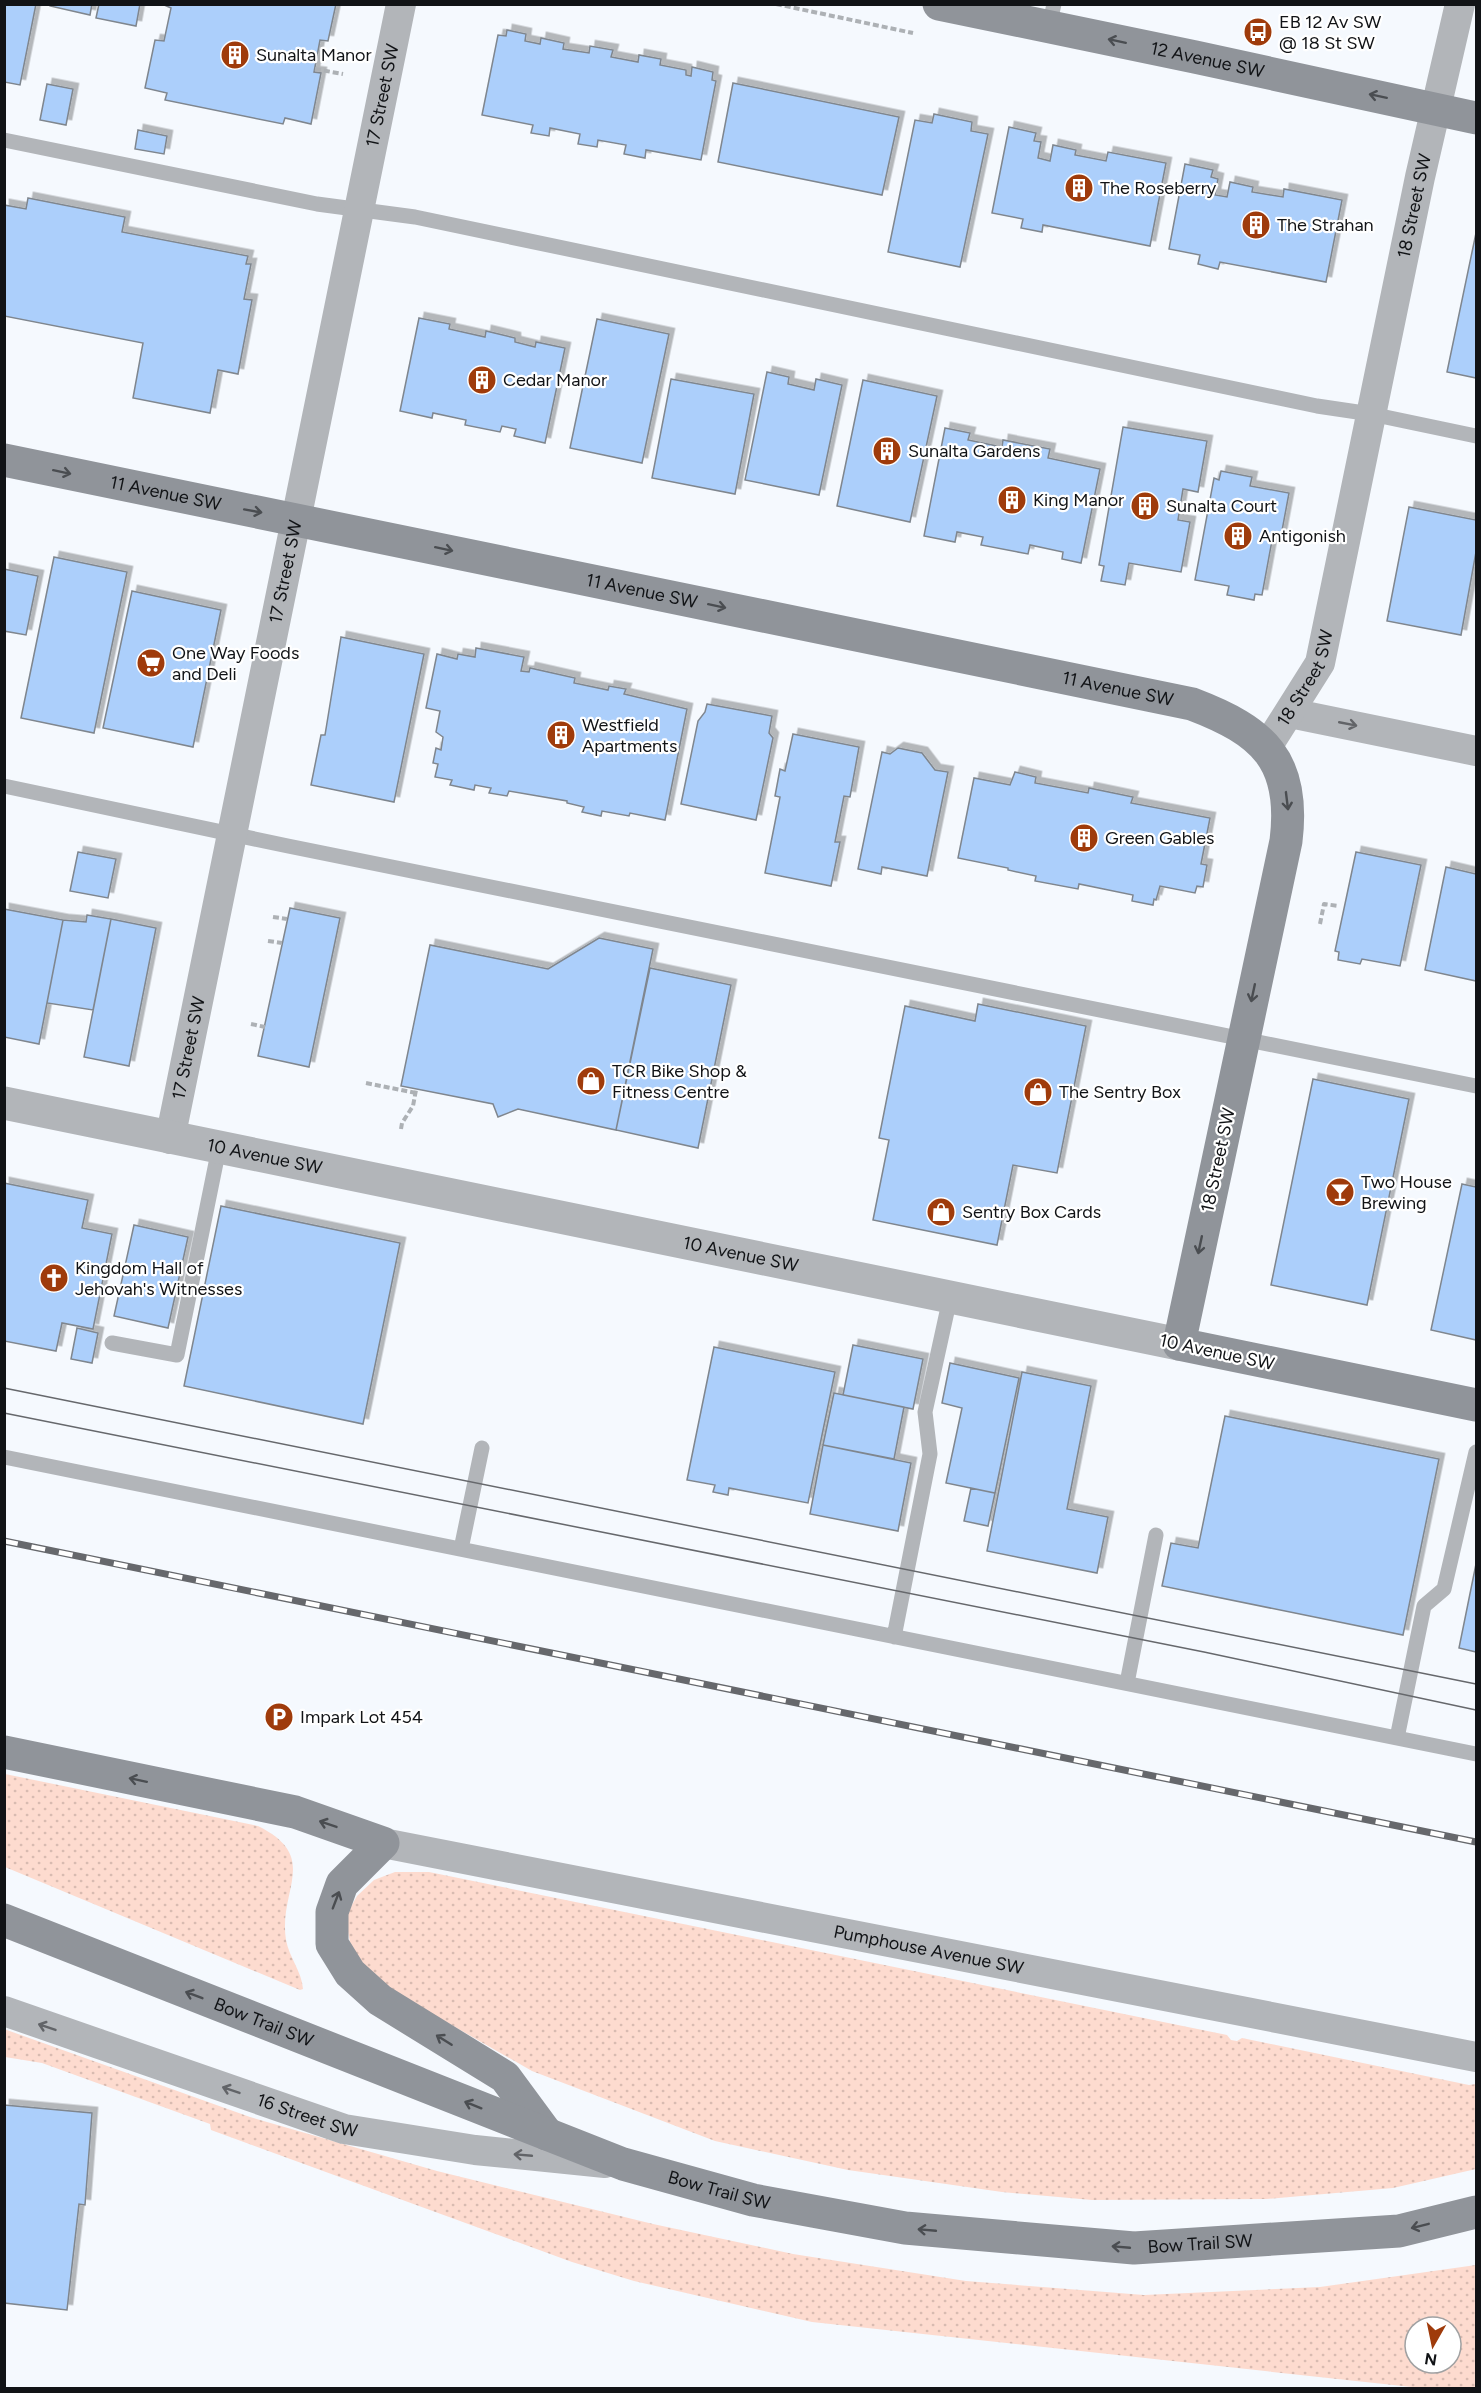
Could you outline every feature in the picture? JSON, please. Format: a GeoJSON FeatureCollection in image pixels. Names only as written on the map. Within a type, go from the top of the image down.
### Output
{"type":"FeatureCollection","features":[{"type":"Feature","properties":{"kind":"main road","name":"12 Avenue SW"},"geometry":{"type":"LineString","coordinates":[[939,4],[1051,16],[1476,118]]}},
{"type":"Feature","properties":{"kind":"main road","name":"11 Avenue SW"},"geometry":{"type":"LineString","coordinates":[[4,460],[1192,704],[1224,716],[1249,731],[1268,747]]}},
{"type":"Feature","properties":{"kind":"main road","name":"18 Street SW"},"geometry":{"type":"LineString","coordinates":[[1179,1344],[1286,841],[1288,822],[1284,780],[1268,747]]}},
{"type":"Feature","properties":{"kind":"main road","name":"10 Avenue SW"},"geometry":{"type":"LineString","coordinates":[[1179,1344],[1476,1405]]}},
{"type":"Feature","properties":{"kind":"main road"},"geometry":{"type":"LineString","coordinates":[[4,1752],[295,1812],[383,1843],[342,1884],[332,1912],[332,1944],[350,1973],[380,2000],[505,2077],[548,2134]]}},
{"type":"Feature","properties":{"kind":"main road","name":"Bow Trail SW"},"geometry":{"type":"LineString","coordinates":[[4,1920],[623,2164],[753,2200],[906,2228],[1134,2248],[1399,2231],[1476,2212]]}},
{"type":"Feature","properties":{"kind":"street","name":"17 Street SW"},"geometry":{"type":"LineString","coordinates":[[170,1138],[234,834],[401,4]]}},
{"type":"Feature","properties":{"kind":"street","name":"18 Street SW"},"geometry":{"type":"LineString","coordinates":[[1268,747],[1320,663],[1436,108],[1460,4]]}},
{"type":"Feature","properties":{"kind":"street"},"geometry":{"type":"LineString","coordinates":[[1290,713],[1476,751]]}},
{"type":"Feature","properties":{"kind":"street","name":"10 Avenue SW"},"geometry":{"type":"LineString","coordinates":[[4,1103],[1179,1344]]}},
{"type":"Feature","properties":{"kind":"street","name":"Pumphouse Avenue SW"},"geometry":{"type":"LineString","coordinates":[[383,1843],[1476,2057]]}},
{"type":"Feature","properties":{"kind":"street","name":"16 Street SW"},"geometry":{"type":"LineString","coordinates":[[4,2011],[344,2129],[475,2150],[623,2164]]}},
{"type":"Feature","properties":{"kind":"lane"},"geometry":{"type":"LineString","coordinates":[[4,140],[317,204],[361,208],[415,217],[1317,406],[1371,414],[1476,436]]}},
{"type":"Feature","properties":{"kind":"lane"},"geometry":{"type":"LineString","coordinates":[[4,786],[1476,1086]]}},
{"type":"Feature","properties":{"kind":"lane"},"geometry":{"type":"LineString","coordinates":[[112,1343],[177,1355],[219,1148]]}},
{"type":"Feature","properties":{"kind":"lane"},"geometry":{"type":"LineString","coordinates":[[894,1637],[930,1454],[925,1412],[950,1298]]}},
{"type":"Feature","properties":{"kind":"lane"},"geometry":{"type":"LineString","coordinates":[[461,1549],[482,1448]]}},
{"type":"Feature","properties":{"kind":"lane"},"geometry":{"type":"LineString","coordinates":[[1396,1738],[1424,1606],[1444,1589],[1476,1452]]}},
{"type":"Feature","properties":{"kind":"lane"},"geometry":{"type":"LineString","coordinates":[[4,1457],[1476,1754]]}},
{"type":"Feature","properties":{"kind":"lane"},"geometry":{"type":"LineString","coordinates":[[1127,1683],[1156,1535]]}},
{"type":"Feature","properties":{"kind":"path"},"geometry":{"type":"LineString","coordinates":[[315,69],[344,74]]}},
{"type":"Feature","properties":{"kind":"path"},"geometry":{"type":"LineString","coordinates":[[1320,924],[1324,904],[1339,906]]}},
{"type":"Feature","properties":{"kind":"path"},"geometry":{"type":"LineString","coordinates":[[273,916],[287,919]]}},
{"type":"Feature","properties":{"kind":"path"},"geometry":{"type":"LineString","coordinates":[[268,940],[282,944]]}},
{"type":"Feature","properties":{"kind":"path"},"geometry":{"type":"LineString","coordinates":[[251,1024],[265,1027]]}},
{"type":"Feature","properties":{"kind":"path"},"geometry":{"type":"LineString","coordinates":[[366,1083],[416,1092],[413,1106],[402,1123],[401,1129]]}},
{"type":"Feature","properties":{"kind":"shaded area"},"geometry":{"type":"Polygon","coordinates":[[[5,1774],[258,1826],[277,1838],[288,1850],[292,1863],[293,1876],[285,1922],[286,1940],[303,1989],[300,1990],[5,1867],[5,1774]]]}},
{"type":"Feature","properties":{"kind":"shaded area"},"geometry":{"type":"Polygon","coordinates":[[[395,1872],[429,1872],[1227,2035],[1231,2040],[1237,2041],[1242,2038],[1469,2085],[1476,2084],[1476,2169],[1393,2188],[1266,2199],[1092,2200],[1002,2192],[848,2170],[715,2141],[532,2071],[399,1995],[362,1964],[352,1952],[348,1932],[348,1912],[357,1896],[374,1880],[395,1872]]]}},
{"type":"Feature","properties":{"kind":"shaded area"},"geometry":{"type":"Polygon","coordinates":[[[4,2029],[250,2117],[437,2171],[653,2224],[793,2254],[966,2281],[1144,2295],[1320,2287],[1476,2265],[1476,2388],[1421,2388],[812,2322],[634,2281],[572,2262],[211,2130],[210,2124],[42,2063],[5,2057],[4,2029]]]}},
{"type":"Feature","properties":{"kind":"building"},"geometry":{"type":"Polygon","coordinates":[[[4,4],[36,4],[20,85],[4,82],[4,4]]]}},
{"type":"Feature","properties":{"kind":"building"},"geometry":{"type":"Polygon","coordinates":[[[50,4],[92,4],[90,15],[50,6],[50,4]]]}},
{"type":"Feature","properties":{"kind":"building"},"geometry":{"type":"Polygon","coordinates":[[[99,4],[140,4],[136,26],[96,18],[99,4]]]}},
{"type":"Feature","properties":{"kind":"building","name":"Sunalta Manor"},"geometry":{"type":"Polygon","coordinates":[[[162,4],[336,4],[328,41],[320,40],[314,72],[321,73],[311,124],[285,118],[283,124],[165,100],[167,93],[145,88],[155,40],[164,41],[171,8],[162,4]]]}},
{"type":"Feature","properties":{"kind":"building"},"geometry":{"type":"Polygon","coordinates":[[[507,30],[526,34],[525,41],[540,44],[541,38],[564,43],[563,49],[589,53],[590,46],[613,50],[611,57],[638,62],[639,55],[661,59],[660,65],[686,70],[686,75],[691,76],[692,67],[713,72],[712,80],[716,81],[701,160],[646,150],[645,158],[624,154],[626,145],[598,140],[597,147],[578,144],[580,134],[550,128],[549,136],[531,133],[533,125],[482,115],[498,35],[506,36],[507,30]]]}},
{"type":"Feature","properties":{"kind":"building"},"geometry":{"type":"Polygon","coordinates":[[[733,83],[899,117],[882,195],[718,162],[733,83]]]}},
{"type":"Feature","properties":{"kind":"building"},"geometry":{"type":"Polygon","coordinates":[[[47,84],[73,89],[66,125],[40,120],[47,84]]]}},
{"type":"Feature","properties":{"kind":"building"},"geometry":{"type":"Polygon","coordinates":[[[934,114],[972,122],[971,131],[988,134],[960,267],[888,252],[915,120],[932,123],[934,114]]]}},
{"type":"Feature","properties":{"kind":"building","name":"The Roseberry"},"geometry":{"type":"Polygon","coordinates":[[[1009,127],[1036,133],[1034,141],[1041,142],[1038,158],[1050,161],[1053,145],[1076,150],[1075,155],[1106,161],[1108,152],[1166,163],[1150,246],[1043,225],[1042,232],[1021,228],[1023,219],[992,213],[1009,127]]]}},
{"type":"Feature","properties":{"kind":"building"},"geometry":{"type":"Polygon","coordinates":[[[138,130],[167,136],[164,154],[135,149],[138,130]]]}},
{"type":"Feature","properties":{"kind":"building","name":"The Strahan"},"geometry":{"type":"Polygon","coordinates":[[[1185,164],[1213,170],[1211,177],[1218,179],[1215,195],[1227,197],[1230,182],[1253,187],[1252,192],[1283,197],[1284,189],[1342,200],[1326,282],[1220,262],[1218,269],[1198,264],[1200,255],[1169,249],[1185,164]]]}},
{"type":"Feature","properties":{"kind":"building"},"geometry":{"type":"Polygon","coordinates":[[[28,198],[125,217],[122,232],[248,256],[246,264],[251,264],[244,299],[252,300],[238,374],[218,370],[210,413],[133,398],[143,343],[4,316],[4,205],[26,209],[28,198]]]}},
{"type":"Feature","properties":{"kind":"building"},"geometry":{"type":"Polygon","coordinates":[[[1476,233],[1476,378],[1447,372],[1476,233]]]}},
{"type":"Feature","properties":{"kind":"building","name":"Cedar Manor"},"geometry":{"type":"Polygon","coordinates":[[[419,318],[450,324],[449,329],[485,337],[486,331],[515,338],[515,342],[535,347],[536,342],[565,348],[545,443],[514,436],[516,429],[502,426],[500,432],[465,425],[466,420],[433,413],[432,418],[400,411],[419,318]]]}},
{"type":"Feature","properties":{"kind":"building"},"geometry":{"type":"Polygon","coordinates":[[[597,319],[669,334],[642,463],[570,448],[597,319]]]}},
{"type":"Feature","properties":{"kind":"building"},"geometry":{"type":"Polygon","coordinates":[[[767,372],[789,377],[788,384],[814,390],[816,379],[842,385],[819,495],[745,480],[767,372]]]}},
{"type":"Feature","properties":{"kind":"building"},"geometry":{"type":"Polygon","coordinates":[[[671,379],[754,394],[735,494],[652,478],[671,379]]]}},
{"type":"Feature","properties":{"kind":"building","name":"Sunalta Gardens"},"geometry":{"type":"Polygon","coordinates":[[[863,380],[937,396],[910,522],[837,506],[863,380]]]}},
{"type":"Feature","properties":{"kind":"building","name":"Sunalta Court"},"geometry":{"type":"Polygon","coordinates":[[[1123,427],[1207,441],[1198,492],[1183,489],[1178,520],[1190,522],[1181,572],[1129,563],[1125,585],[1101,581],[1104,566],[1099,565],[1123,427]]]}},
{"type":"Feature","properties":{"kind":"building","name":"King Manor"},"geometry":{"type":"Polygon","coordinates":[[[945,428],[970,433],[968,440],[1002,447],[1003,440],[1050,449],[1048,458],[1100,469],[1081,563],[1062,559],[1063,552],[1030,545],[1028,554],[981,545],[983,537],[957,532],[955,542],[924,536],[945,428]]]}},
{"type":"Feature","properties":{"kind":"building","name":"Antigonish"},"geometry":{"type":"Polygon","coordinates":[[[1221,471],[1252,477],[1250,486],[1289,493],[1281,536],[1273,535],[1262,595],[1255,594],[1254,600],[1227,595],[1229,586],[1195,580],[1214,478],[1219,480],[1221,471]]]}},
{"type":"Feature","properties":{"kind":"building"},"geometry":{"type":"Polygon","coordinates":[[[1409,507],[1476,520],[1476,552],[1461,635],[1387,621],[1409,507]]]}},
{"type":"Feature","properties":{"kind":"building"},"geometry":{"type":"Polygon","coordinates":[[[54,557],[127,572],[94,733],[21,718],[54,557]]]}},
{"type":"Feature","properties":{"kind":"building"},"geometry":{"type":"Polygon","coordinates":[[[4,569],[38,576],[26,635],[4,631],[4,569]]]}},
{"type":"Feature","properties":{"kind":"building"},"geometry":{"type":"Polygon","coordinates":[[[132,591],[221,610],[193,747],[103,728],[132,591]]]}},
{"type":"Feature","properties":{"kind":"building"},"geometry":{"type":"Polygon","coordinates":[[[341,637],[424,654],[394,802],[311,785],[321,735],[325,735],[341,637]]]}},
{"type":"Feature","properties":{"kind":"building","name":"Westfield Apartments"},"geometry":{"type":"Polygon","coordinates":[[[476,648],[524,657],[521,671],[529,672],[530,668],[575,678],[574,683],[608,690],[609,686],[626,689],[624,694],[687,709],[665,820],[630,813],[629,816],[602,811],[601,816],[582,812],[584,807],[567,803],[567,801],[509,791],[507,796],[489,793],[491,788],[475,785],[474,790],[450,785],[452,780],[435,777],[438,764],[433,763],[436,748],[441,750],[443,737],[436,732],[440,711],[426,708],[437,654],[457,659],[458,654],[475,657],[476,648]]]}},
{"type":"Feature","properties":{"kind":"building"},"geometry":{"type":"Polygon","coordinates":[[[707,704],[772,716],[769,733],[773,738],[756,820],[681,804],[698,721],[705,712],[707,704]]]}},
{"type":"Feature","properties":{"kind":"building"},"geometry":{"type":"Polygon","coordinates":[[[793,734],[859,747],[850,797],[844,796],[835,842],[840,842],[831,886],[765,873],[780,797],[775,796],[780,769],[785,771],[793,734]]]}},
{"type":"Feature","properties":{"kind":"building"},"geometry":{"type":"Polygon","coordinates":[[[898,748],[922,753],[935,770],[948,772],[927,876],[882,867],[881,874],[858,869],[882,752],[890,754],[898,748]]]}},
{"type":"Feature","properties":{"kind":"building","name":"Green Gables"},"geometry":{"type":"Polygon","coordinates":[[[1015,772],[1036,777],[1035,783],[1088,793],[1089,788],[1133,797],[1131,803],[1210,818],[1201,864],[1207,865],[1203,887],[1197,886],[1195,893],[1160,886],[1153,905],[1132,901],[1133,895],[1079,884],[1078,889],[1035,881],[1036,876],[958,858],[974,778],[1010,785],[1015,772]]]}},
{"type":"Feature","properties":{"kind":"building"},"geometry":{"type":"Polygon","coordinates":[[[78,852],[116,859],[108,898],[70,891],[78,852]]]}},
{"type":"Feature","properties":{"kind":"building"},"geometry":{"type":"Polygon","coordinates":[[[1356,852],[1421,865],[1400,966],[1362,959],[1360,964],[1338,960],[1339,952],[1335,951],[1356,852]]]}},
{"type":"Feature","properties":{"kind":"building"},"geometry":{"type":"Polygon","coordinates":[[[1446,867],[1476,874],[1476,981],[1425,970],[1446,867]]]}},
{"type":"Feature","properties":{"kind":"building"},"geometry":{"type":"Polygon","coordinates":[[[290,908],[340,918],[309,1067],[258,1056],[290,908]]]}},
{"type":"Feature","properties":{"kind":"building"},"geometry":{"type":"Polygon","coordinates":[[[4,909],[63,920],[39,1044],[4,1037],[4,909]]]}},
{"type":"Feature","properties":{"kind":"building"},"geometry":{"type":"Polygon","coordinates":[[[87,915],[111,919],[93,1010],[47,1003],[63,920],[86,922],[87,915]]]}},
{"type":"Feature","properties":{"kind":"building"},"geometry":{"type":"Polygon","coordinates":[[[111,919],[156,928],[129,1066],[84,1057],[111,919]]]}},
{"type":"Feature","properties":{"kind":"building"},"geometry":{"type":"Polygon","coordinates":[[[599,938],[653,949],[616,1130],[518,1109],[498,1117],[493,1104],[401,1086],[430,945],[548,969],[599,938]]]}},
{"type":"Feature","properties":{"kind":"building"},"geometry":{"type":"Polygon","coordinates":[[[650,968],[731,985],[698,1148],[616,1130],[650,968]]]}},
{"type":"Feature","properties":{"kind":"building"},"geometry":{"type":"Polygon","coordinates":[[[978,1004],[1086,1026],[1057,1173],[1013,1165],[997,1245],[873,1220],[889,1140],[879,1138],[905,1006],[975,1021],[978,1004]]]}},
{"type":"Feature","properties":{"kind":"building","name":"Two House Brewing"},"geometry":{"type":"Polygon","coordinates":[[[1313,1079],[1409,1099],[1367,1305],[1271,1285],[1313,1079]]]}},
{"type":"Feature","properties":{"kind":"building","name":"Kingdom Hall of Jehovah's Witnesses"},"geometry":{"type":"Polygon","coordinates":[[[4,1183],[88,1200],[82,1228],[112,1234],[93,1329],[62,1323],[56,1351],[4,1341],[4,1183]]]}},
{"type":"Feature","properties":{"kind":"building"},"geometry":{"type":"Polygon","coordinates":[[[1462,1184],[1476,1187],[1476,1340],[1431,1330],[1462,1184]]]}},
{"type":"Feature","properties":{"kind":"building"},"geometry":{"type":"Polygon","coordinates":[[[221,1206],[400,1243],[363,1424],[184,1386],[221,1206]]]}},
{"type":"Feature","properties":{"kind":"building"},"geometry":{"type":"Polygon","coordinates":[[[134,1225],[188,1237],[168,1328],[114,1316],[134,1225]]]}},
{"type":"Feature","properties":{"kind":"building"},"geometry":{"type":"Polygon","coordinates":[[[77,1328],[98,1333],[92,1363],[71,1359],[77,1328]]]}},
{"type":"Feature","properties":{"kind":"building"},"geometry":{"type":"Polygon","coordinates":[[[853,1345],[923,1359],[913,1409],[843,1395],[853,1345]]]}},
{"type":"Feature","properties":{"kind":"building"},"geometry":{"type":"Polygon","coordinates":[[[714,1347],[835,1372],[808,1503],[729,1488],[728,1495],[713,1492],[715,1485],[687,1480],[714,1347]]]}},
{"type":"Feature","properties":{"kind":"building"},"geometry":{"type":"Polygon","coordinates":[[[950,1363],[1019,1378],[995,1493],[946,1483],[962,1408],[942,1403],[950,1363]]]}},
{"type":"Feature","properties":{"kind":"building"},"geometry":{"type":"Polygon","coordinates":[[[1022,1372],[1091,1386],[1067,1509],[1108,1517],[1097,1573],[987,1551],[1022,1372]]]}},
{"type":"Feature","properties":{"kind":"building"},"geometry":{"type":"Polygon","coordinates":[[[834,1393],[904,1407],[894,1459],[823,1445],[834,1393]]]}},
{"type":"Feature","properties":{"kind":"building"},"geometry":{"type":"Polygon","coordinates":[[[1225,1416],[1439,1459],[1403,1635],[1162,1586],[1171,1543],[1198,1548],[1225,1416]]]}},
{"type":"Feature","properties":{"kind":"building"},"geometry":{"type":"Polygon","coordinates":[[[823,1445],[911,1463],[898,1531],[810,1514],[823,1445]]]}},
{"type":"Feature","properties":{"kind":"building"},"geometry":{"type":"Polygon","coordinates":[[[971,1488],[995,1493],[988,1526],[964,1521],[971,1488]]]}},
{"type":"Feature","properties":{"kind":"building"},"geometry":{"type":"Polygon","coordinates":[[[1476,1564],[1476,1652],[1459,1648],[1476,1564]]]}},
{"type":"Feature","properties":{"kind":"building"},"geometry":{"type":"Polygon","coordinates":[[[4,2105],[92,2113],[85,2205],[79,2204],[67,2310],[4,2303],[4,2105]]]}},
{"type":"Feature","properties":{"kind":"tram line"},"geometry":{"type":"LineString","coordinates":[[4,1388],[1476,1684]]}},
{"type":"Feature","properties":{"kind":"tram line"},"geometry":{"type":"LineString","coordinates":[[4,1413],[1204,1652],[1476,1710]]}},
{"type":"Feature","properties":{"kind":"railway"},"geometry":{"type":"LineString","coordinates":[[4,1541],[1476,1842]]}},
{"type":"Feature","properties":{"kind":"place","name":"EB 12 Av SW @ 18 St SW"},"geometry":{"type":"Point","coordinates":[1258,32]}},
{"type":"Feature","properties":{"kind":"place","name":"Sunalta Manor"},"geometry":{"type":"Point","coordinates":[235,55]}},
{"type":"Feature","properties":{"kind":"place","name":"The Roseberry"},"geometry":{"type":"Point","coordinates":[1079,188]}},
{"type":"Feature","properties":{"kind":"place","name":"The Strahan"},"geometry":{"type":"Point","coordinates":[1256,225]}},
{"type":"Feature","properties":{"kind":"place","name":"Cedar Manor"},"geometry":{"type":"Point","coordinates":[482,380]}},
{"type":"Feature","properties":{"kind":"place","name":"Sunalta Gardens"},"geometry":{"type":"Point","coordinates":[887,451]}},
{"type":"Feature","properties":{"kind":"place","name":"King Manor"},"geometry":{"type":"Point","coordinates":[1012,500]}},
{"type":"Feature","properties":{"kind":"place","name":"Sunalta Court"},"geometry":{"type":"Point","coordinates":[1145,506]}},
{"type":"Feature","properties":{"kind":"place","name":"Antigonish"},"geometry":{"type":"Point","coordinates":[1238,536]}},
{"type":"Feature","properties":{"kind":"place","name":"One Way Foods and Deli"},"geometry":{"type":"Point","coordinates":[151,663]}},
{"type":"Feature","properties":{"kind":"place","name":"Westfield Apartments"},"geometry":{"type":"Point","coordinates":[561,735]}},
{"type":"Feature","properties":{"kind":"place","name":"Green Gables"},"geometry":{"type":"Point","coordinates":[1084,838]}},
{"type":"Feature","properties":{"kind":"place","name":"TCR Bike Shop & Fitness Centre"},"geometry":{"type":"Point","coordinates":[591,1081]}},
{"type":"Feature","properties":{"kind":"place","name":"The Sentry Box"},"geometry":{"type":"Point","coordinates":[1038,1092]}},
{"type":"Feature","properties":{"kind":"place","name":"Two House Brewing"},"geometry":{"type":"Point","coordinates":[1340,1192]}},
{"type":"Feature","properties":{"kind":"place","name":"Sentry Box Cards"},"geometry":{"type":"Point","coordinates":[941,1212]}},
{"type":"Feature","properties":{"kind":"place","name":"Kingdom Hall of Jehovah's Witnesses"},"geometry":{"type":"Point","coordinates":[54,1278]}},
{"type":"Feature","properties":{"kind":"place","name":"Impark Lot 454"},"geometry":{"type":"Point","coordinates":[279,1717]}}]}
